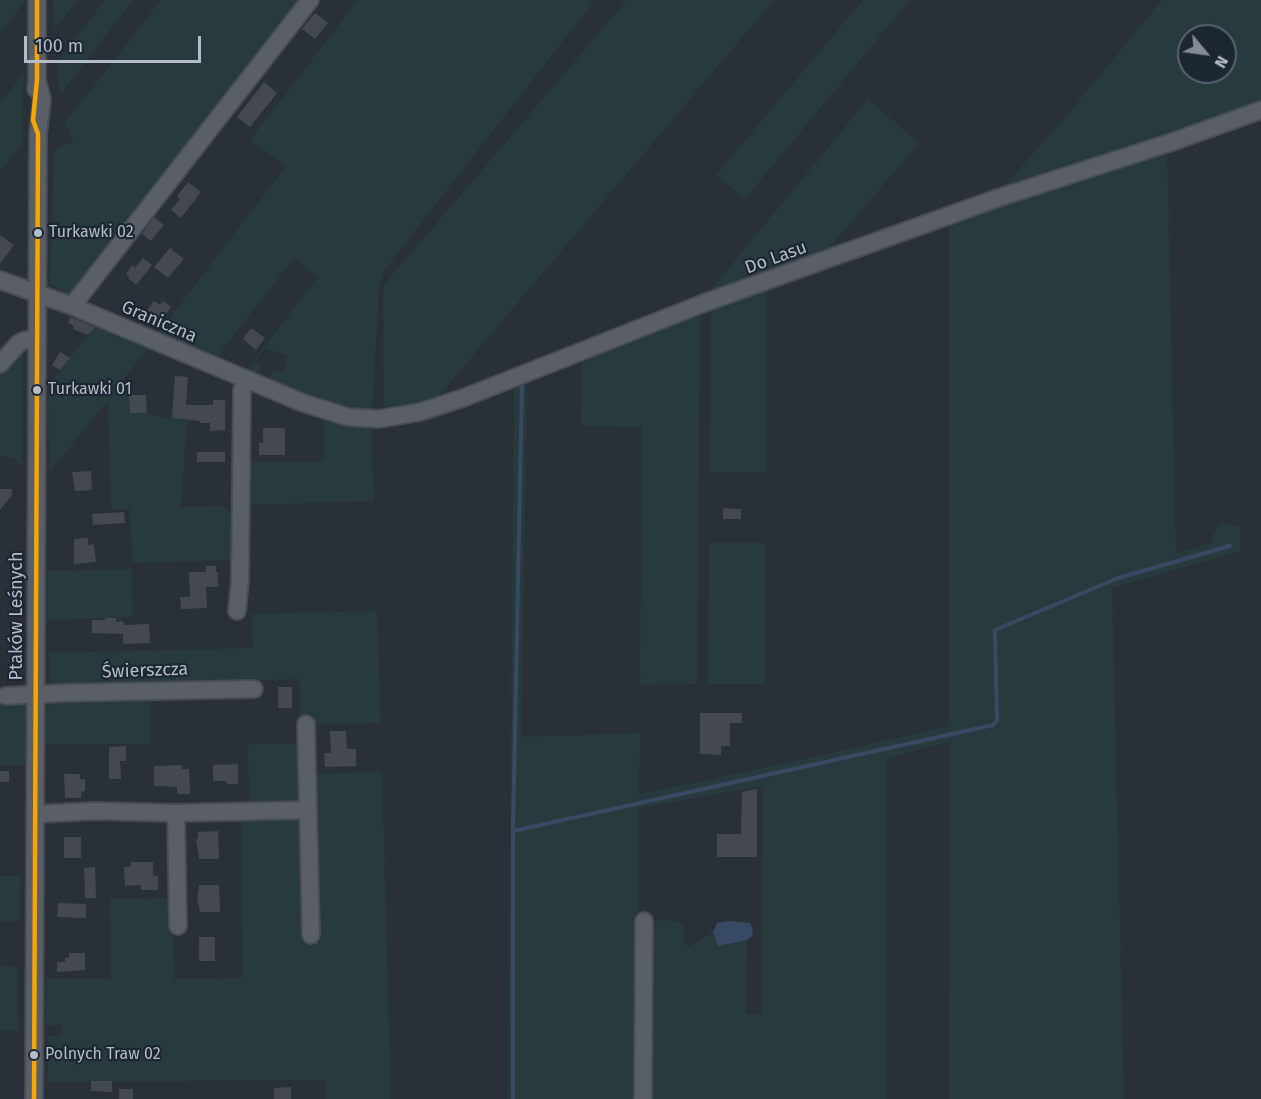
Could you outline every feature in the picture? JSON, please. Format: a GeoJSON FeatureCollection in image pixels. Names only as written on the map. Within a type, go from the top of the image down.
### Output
{"type":"FeatureCollection","features":[{"type":"Feature","properties":{"kind":"street","name":"Ptaków Leśnych"},"geometry":{"type":"LineString","coordinates":[[34,1099],[38,134],[33,120],[38,80],[37,0]]}},
{"type":"Feature","properties":{"kind":"street"},"geometry":{"type":"LineString","coordinates":[[72,306],[310,0]]}},
{"type":"Feature","properties":{"kind":"street","name":"Do Lasu"},"geometry":{"type":"LineString","coordinates":[[303,403],[348,417],[379,419],[420,412],[463,398],[704,303],[998,198],[1172,142],[1261,110]]}},
{"type":"Feature","properties":{"kind":"street","name":"Graniczna"},"geometry":{"type":"LineString","coordinates":[[0,280],[72,306],[303,403]]}},
{"type":"Feature","properties":{"kind":"street"},"geometry":{"type":"LineString","coordinates":[[0,364],[19,343],[26,340],[37,340]]}},
{"type":"Feature","properties":{"kind":"street"},"geometry":{"type":"LineString","coordinates":[[237,611],[240,580],[242,390],[245,379]]}},
{"type":"Feature","properties":{"kind":"street","name":"Świerszcza"},"geometry":{"type":"LineString","coordinates":[[6,696],[254,689]]}},
{"type":"Feature","properties":{"kind":"street"},"geometry":{"type":"LineString","coordinates":[[306,724],[311,935]]}},
{"type":"Feature","properties":{"kind":"street"},"geometry":{"type":"LineString","coordinates":[[36,814],[308,810]]}},
{"type":"Feature","properties":{"kind":"street"},"geometry":{"type":"LineString","coordinates":[[176,813],[178,926]]}},
{"type":"Feature","properties":{"kind":"street"},"geometry":{"type":"LineString","coordinates":[[643,1099],[644,921]]}},
{"type":"Feature","properties":{"kind":"green space"},"geometry":{"type":"Polygon","coordinates":[[[0,0],[24,0],[24,3],[0,34],[0,0]]]}},
{"type":"Feature","properties":{"kind":"green space"},"geometry":{"type":"Polygon","coordinates":[[[53,0],[78,0],[54,30],[53,0]]]}},
{"type":"Feature","properties":{"kind":"green space"},"geometry":{"type":"Polygon","coordinates":[[[105,0],[133,0],[60,95],[57,62],[105,0]]]}},
{"type":"Feature","properties":{"kind":"green space"},"geometry":{"type":"Polygon","coordinates":[[[161,0],[304,0],[73,297],[50,284],[54,150],[73,141],[65,123],[161,0]]]}},
{"type":"Feature","properties":{"kind":"green space"},"geometry":{"type":"Polygon","coordinates":[[[358,0],[595,0],[383,272],[379,288],[372,415],[339,411],[268,384],[272,370],[283,373],[288,356],[265,348],[254,363],[262,366],[259,377],[243,374],[318,277],[294,258],[217,357],[216,362],[156,336],[286,166],[250,140],[358,0]]]}},
{"type":"Feature","properties":{"kind":"green space"},"geometry":{"type":"Polygon","coordinates":[[[627,0],[774,0],[431,405],[384,413],[383,286],[627,0]]]}},
{"type":"Feature","properties":{"kind":"green space"},"geometry":{"type":"Polygon","coordinates":[[[863,0],[910,0],[745,199],[716,175],[863,0]]]}},
{"type":"Feature","properties":{"kind":"green space"},"geometry":{"type":"Polygon","coordinates":[[[1162,0],[1261,0],[1261,106],[996,195],[1063,120],[1162,0]]]}},
{"type":"Feature","properties":{"kind":"green space"},"geometry":{"type":"Polygon","coordinates":[[[23,74],[23,143],[0,172],[0,103],[23,74]]]}},
{"type":"Feature","properties":{"kind":"green space"},"geometry":{"type":"Polygon","coordinates":[[[868,99],[919,143],[823,255],[703,299],[868,99]]]}},
{"type":"Feature","properties":{"kind":"green space"},"geometry":{"type":"Polygon","coordinates":[[[1167,151],[1176,553],[1211,543],[1219,525],[1224,522],[1240,527],[1240,551],[1112,588],[1124,1099],[949,1099],[950,742],[887,758],[886,1099],[648,1099],[651,920],[677,921],[684,927],[684,943],[689,947],[713,932],[718,946],[747,940],[746,1014],[761,1014],[763,786],[639,808],[636,1099],[508,1099],[514,383],[527,377],[521,737],[640,733],[639,794],[949,726],[949,222],[1167,151]]]}},
{"type":"Feature","properties":{"kind":"green space"},"geometry":{"type":"Polygon","coordinates":[[[767,289],[766,472],[710,472],[711,309],[767,289]]]}},
{"type":"Feature","properties":{"kind":"green space"},"geometry":{"type":"Polygon","coordinates":[[[700,313],[697,684],[640,685],[642,427],[581,426],[582,356],[700,313]]]}},
{"type":"Feature","properties":{"kind":"green space"},"geometry":{"type":"Polygon","coordinates":[[[97,324],[150,345],[117,388],[129,395],[130,413],[147,413],[187,420],[181,507],[223,506],[231,514],[232,560],[132,563],[130,509],[111,509],[108,400],[49,473],[48,385],[97,324]]]}},
{"type":"Feature","properties":{"kind":"green space"},"geometry":{"type":"Polygon","coordinates":[[[17,352],[23,356],[22,470],[17,460],[5,456],[0,458],[0,371],[17,352]]]}},
{"type":"Feature","properties":{"kind":"green space"},"geometry":{"type":"Polygon","coordinates":[[[324,420],[371,425],[374,501],[248,505],[248,462],[324,462],[324,420]]]}},
{"type":"Feature","properties":{"kind":"green space"},"geometry":{"type":"Polygon","coordinates":[[[709,543],[765,543],[765,684],[708,684],[709,543]]]}},
{"type":"Feature","properties":{"kind":"green space"},"geometry":{"type":"Polygon","coordinates":[[[132,569],[133,617],[47,620],[47,571],[132,569]]]}},
{"type":"Feature","properties":{"kind":"green space"},"geometry":{"type":"Polygon","coordinates":[[[377,611],[381,723],[315,724],[314,714],[300,715],[299,679],[58,686],[49,679],[49,653],[253,648],[251,614],[377,611]]]}},
{"type":"Feature","properties":{"kind":"green space"},"geometry":{"type":"Polygon","coordinates":[[[0,688],[2,704],[24,703],[29,708],[29,765],[0,765],[0,688]]]}},
{"type":"Feature","properties":{"kind":"green space"},"geometry":{"type":"Polygon","coordinates":[[[151,698],[151,744],[46,744],[46,708],[56,700],[151,698]]]}},
{"type":"Feature","properties":{"kind":"green space"},"geometry":{"type":"Polygon","coordinates":[[[301,743],[303,796],[294,802],[249,803],[248,744],[301,743]]]}},
{"type":"Feature","properties":{"kind":"green space"},"geometry":{"type":"Polygon","coordinates":[[[382,772],[391,1099],[326,1099],[326,1080],[48,1082],[48,1036],[62,1036],[61,1025],[46,1025],[46,979],[111,979],[110,899],[172,898],[174,979],[243,978],[241,818],[293,816],[303,825],[305,925],[302,926],[302,943],[320,943],[320,925],[317,925],[313,774],[382,772]]]}},
{"type":"Feature","properties":{"kind":"green space"},"geometry":{"type":"Polygon","coordinates":[[[0,876],[21,876],[20,921],[0,921],[0,876]]]}},
{"type":"Feature","properties":{"kind":"green space"},"geometry":{"type":"Polygon","coordinates":[[[0,966],[17,967],[18,1031],[0,1031],[0,966]]]}},
{"type":"Feature","properties":{"kind":"water"},"geometry":{"type":"Polygon","coordinates":[[[729,921],[750,923],[753,930],[752,936],[747,940],[718,946],[713,932],[717,923],[729,921]]]}},
{"type":"Feature","properties":{"kind":"building"},"geometry":{"type":"Polygon","coordinates":[[[315,13],[328,23],[315,39],[302,29],[315,13]]]}},
{"type":"Feature","properties":{"kind":"building"},"geometry":{"type":"Polygon","coordinates":[[[264,82],[277,93],[250,127],[237,117],[264,82]]]}},
{"type":"Feature","properties":{"kind":"building"},"geometry":{"type":"Polygon","coordinates":[[[188,182],[201,192],[181,218],[171,210],[180,199],[177,196],[188,182]]]}},
{"type":"Feature","properties":{"kind":"building"},"geometry":{"type":"Polygon","coordinates":[[[154,217],[164,225],[151,241],[142,234],[154,217]]]}},
{"type":"Feature","properties":{"kind":"building"},"geometry":{"type":"Polygon","coordinates":[[[0,235],[14,245],[0,264],[0,235]]]}},
{"type":"Feature","properties":{"kind":"building"},"geometry":{"type":"Polygon","coordinates":[[[170,248],[184,259],[168,278],[154,267],[170,248]]]}},
{"type":"Feature","properties":{"kind":"building"},"geometry":{"type":"Polygon","coordinates":[[[143,258],[152,265],[136,285],[126,274],[132,265],[135,268],[143,258]]]}},
{"type":"Feature","properties":{"kind":"building"},"geometry":{"type":"Polygon","coordinates":[[[154,301],[160,305],[163,301],[171,307],[158,324],[144,314],[154,301]]]}},
{"type":"Feature","properties":{"kind":"building"},"geometry":{"type":"Polygon","coordinates":[[[70,317],[95,327],[88,335],[73,329],[74,326],[68,323],[70,317]]]}},
{"type":"Feature","properties":{"kind":"building"},"geometry":{"type":"Polygon","coordinates":[[[251,328],[265,338],[256,350],[243,339],[251,328]]]}},
{"type":"Feature","properties":{"kind":"building"},"geometry":{"type":"Polygon","coordinates":[[[60,352],[70,358],[60,370],[52,365],[60,352]]]}},
{"type":"Feature","properties":{"kind":"building"},"geometry":{"type":"Polygon","coordinates":[[[175,376],[188,377],[186,405],[213,405],[213,400],[225,400],[225,430],[210,431],[210,423],[172,418],[175,376]]]}},
{"type":"Feature","properties":{"kind":"building"},"geometry":{"type":"Polygon","coordinates":[[[129,395],[146,395],[147,413],[130,413],[129,395]]]}},
{"type":"Feature","properties":{"kind":"building"},"geometry":{"type":"Polygon","coordinates":[[[263,428],[285,428],[285,455],[259,455],[259,443],[263,443],[263,428]]]}},
{"type":"Feature","properties":{"kind":"building"},"geometry":{"type":"Polygon","coordinates":[[[197,452],[225,452],[225,462],[197,462],[197,452]]]}},
{"type":"Feature","properties":{"kind":"building"},"geometry":{"type":"Polygon","coordinates":[[[91,471],[92,490],[75,491],[72,472],[91,471]]]}},
{"type":"Feature","properties":{"kind":"building"},"geometry":{"type":"Polygon","coordinates":[[[0,489],[12,489],[12,495],[0,510],[0,489]]]}},
{"type":"Feature","properties":{"kind":"building"},"geometry":{"type":"Polygon","coordinates":[[[723,508],[741,509],[741,519],[723,519],[723,508]]]}},
{"type":"Feature","properties":{"kind":"building"},"geometry":{"type":"Polygon","coordinates":[[[124,512],[125,523],[93,525],[92,514],[124,512]]]}},
{"type":"Feature","properties":{"kind":"building"},"geometry":{"type":"Polygon","coordinates":[[[88,538],[88,545],[94,544],[96,562],[74,564],[74,539],[88,538]]]}},
{"type":"Feature","properties":{"kind":"building"},"geometry":{"type":"Polygon","coordinates":[[[206,566],[216,566],[216,572],[218,572],[218,587],[206,587],[207,608],[181,609],[180,597],[190,597],[189,572],[206,572],[206,566]]]}},
{"type":"Feature","properties":{"kind":"building"},"geometry":{"type":"Polygon","coordinates":[[[105,618],[116,618],[116,622],[123,621],[124,625],[149,624],[150,643],[123,644],[123,634],[92,633],[92,620],[105,620],[105,618]]]}},
{"type":"Feature","properties":{"kind":"building"},"geometry":{"type":"Polygon","coordinates":[[[278,687],[292,687],[292,708],[278,708],[278,687]]]}},
{"type":"Feature","properties":{"kind":"building"},"geometry":{"type":"Polygon","coordinates":[[[700,713],[742,713],[742,723],[730,723],[730,746],[721,746],[721,755],[700,754],[700,713]]]}},
{"type":"Feature","properties":{"kind":"building"},"geometry":{"type":"Polygon","coordinates":[[[330,731],[346,731],[347,749],[356,749],[356,766],[325,767],[324,753],[331,753],[330,731]]]}},
{"type":"Feature","properties":{"kind":"building"},"geometry":{"type":"Polygon","coordinates":[[[126,746],[126,761],[120,761],[121,779],[109,779],[109,747],[126,746]]]}},
{"type":"Feature","properties":{"kind":"building"},"geometry":{"type":"Polygon","coordinates":[[[238,764],[238,784],[213,781],[213,765],[238,764]]]}},
{"type":"Feature","properties":{"kind":"building"},"geometry":{"type":"Polygon","coordinates":[[[182,765],[182,769],[189,769],[190,794],[177,794],[177,787],[154,786],[154,766],[182,765]]]}},
{"type":"Feature","properties":{"kind":"building"},"geometry":{"type":"Polygon","coordinates":[[[0,771],[9,771],[9,782],[0,782],[0,771]]]}},
{"type":"Feature","properties":{"kind":"building"},"geometry":{"type":"Polygon","coordinates":[[[64,774],[80,774],[80,779],[85,779],[85,791],[81,792],[81,798],[65,798],[64,774]]]}},
{"type":"Feature","properties":{"kind":"building"},"geometry":{"type":"Polygon","coordinates":[[[757,789],[757,857],[717,857],[717,834],[741,834],[742,792],[757,789]]]}},
{"type":"Feature","properties":{"kind":"building"},"geometry":{"type":"Polygon","coordinates":[[[218,831],[219,859],[199,859],[196,839],[198,839],[198,832],[218,831]]]}},
{"type":"Feature","properties":{"kind":"building"},"geometry":{"type":"Polygon","coordinates":[[[64,837],[81,837],[81,858],[64,858],[64,837]]]}},
{"type":"Feature","properties":{"kind":"building"},"geometry":{"type":"Polygon","coordinates":[[[131,862],[153,862],[153,876],[158,876],[158,890],[141,890],[141,885],[125,886],[124,867],[131,867],[131,862]]]}},
{"type":"Feature","properties":{"kind":"building"},"geometry":{"type":"Polygon","coordinates":[[[95,867],[96,898],[85,898],[84,868],[95,867]]]}},
{"type":"Feature","properties":{"kind":"building"},"geometry":{"type":"Polygon","coordinates":[[[199,885],[219,885],[220,912],[200,912],[197,899],[199,885]]]}},
{"type":"Feature","properties":{"kind":"building"},"geometry":{"type":"Polygon","coordinates":[[[58,903],[86,904],[86,918],[57,917],[58,903]]]}},
{"type":"Feature","properties":{"kind":"building"},"geometry":{"type":"Polygon","coordinates":[[[199,937],[215,937],[215,961],[199,961],[199,937]]]}},
{"type":"Feature","properties":{"kind":"building"},"geometry":{"type":"Polygon","coordinates":[[[69,953],[85,953],[85,970],[57,972],[57,962],[65,962],[69,953]]]}},
{"type":"Feature","properties":{"kind":"building"},"geometry":{"type":"Polygon","coordinates":[[[91,1081],[112,1081],[112,1092],[91,1091],[91,1081]]]}},
{"type":"Feature","properties":{"kind":"building"},"geometry":{"type":"Polygon","coordinates":[[[291,1087],[291,1099],[274,1099],[274,1088],[291,1087]]]}},
{"type":"Feature","properties":{"kind":"building"},"geometry":{"type":"Polygon","coordinates":[[[119,1089],[133,1089],[133,1099],[119,1099],[119,1089]]]}},
{"type":"Feature","properties":{"kind":"waterway"},"geometry":{"type":"LineString","coordinates":[[513,1099],[513,831],[522,383]]}},
{"type":"Feature","properties":{"kind":"waterway"},"geometry":{"type":"LineString","coordinates":[[513,831],[993,725],[997,721],[995,630],[1118,578],[1230,546]]}},
{"type":"Feature","properties":{"kind":"transit line"},"geometry":{"type":"LineString","coordinates":[[34,1099],[38,134],[33,120],[37,80],[37,0]]}},
{"type":"Feature","properties":{"kind":"place","name":"Turkawki 02"},"geometry":{"type":"Point","coordinates":[38,233]}},
{"type":"Feature","properties":{"kind":"place","name":"Turkawki 01"},"geometry":{"type":"Point","coordinates":[37,390]}},
{"type":"Feature","properties":{"kind":"place","name":"Polnych Traw 02"},"geometry":{"type":"Point","coordinates":[34,1055]}}]}
